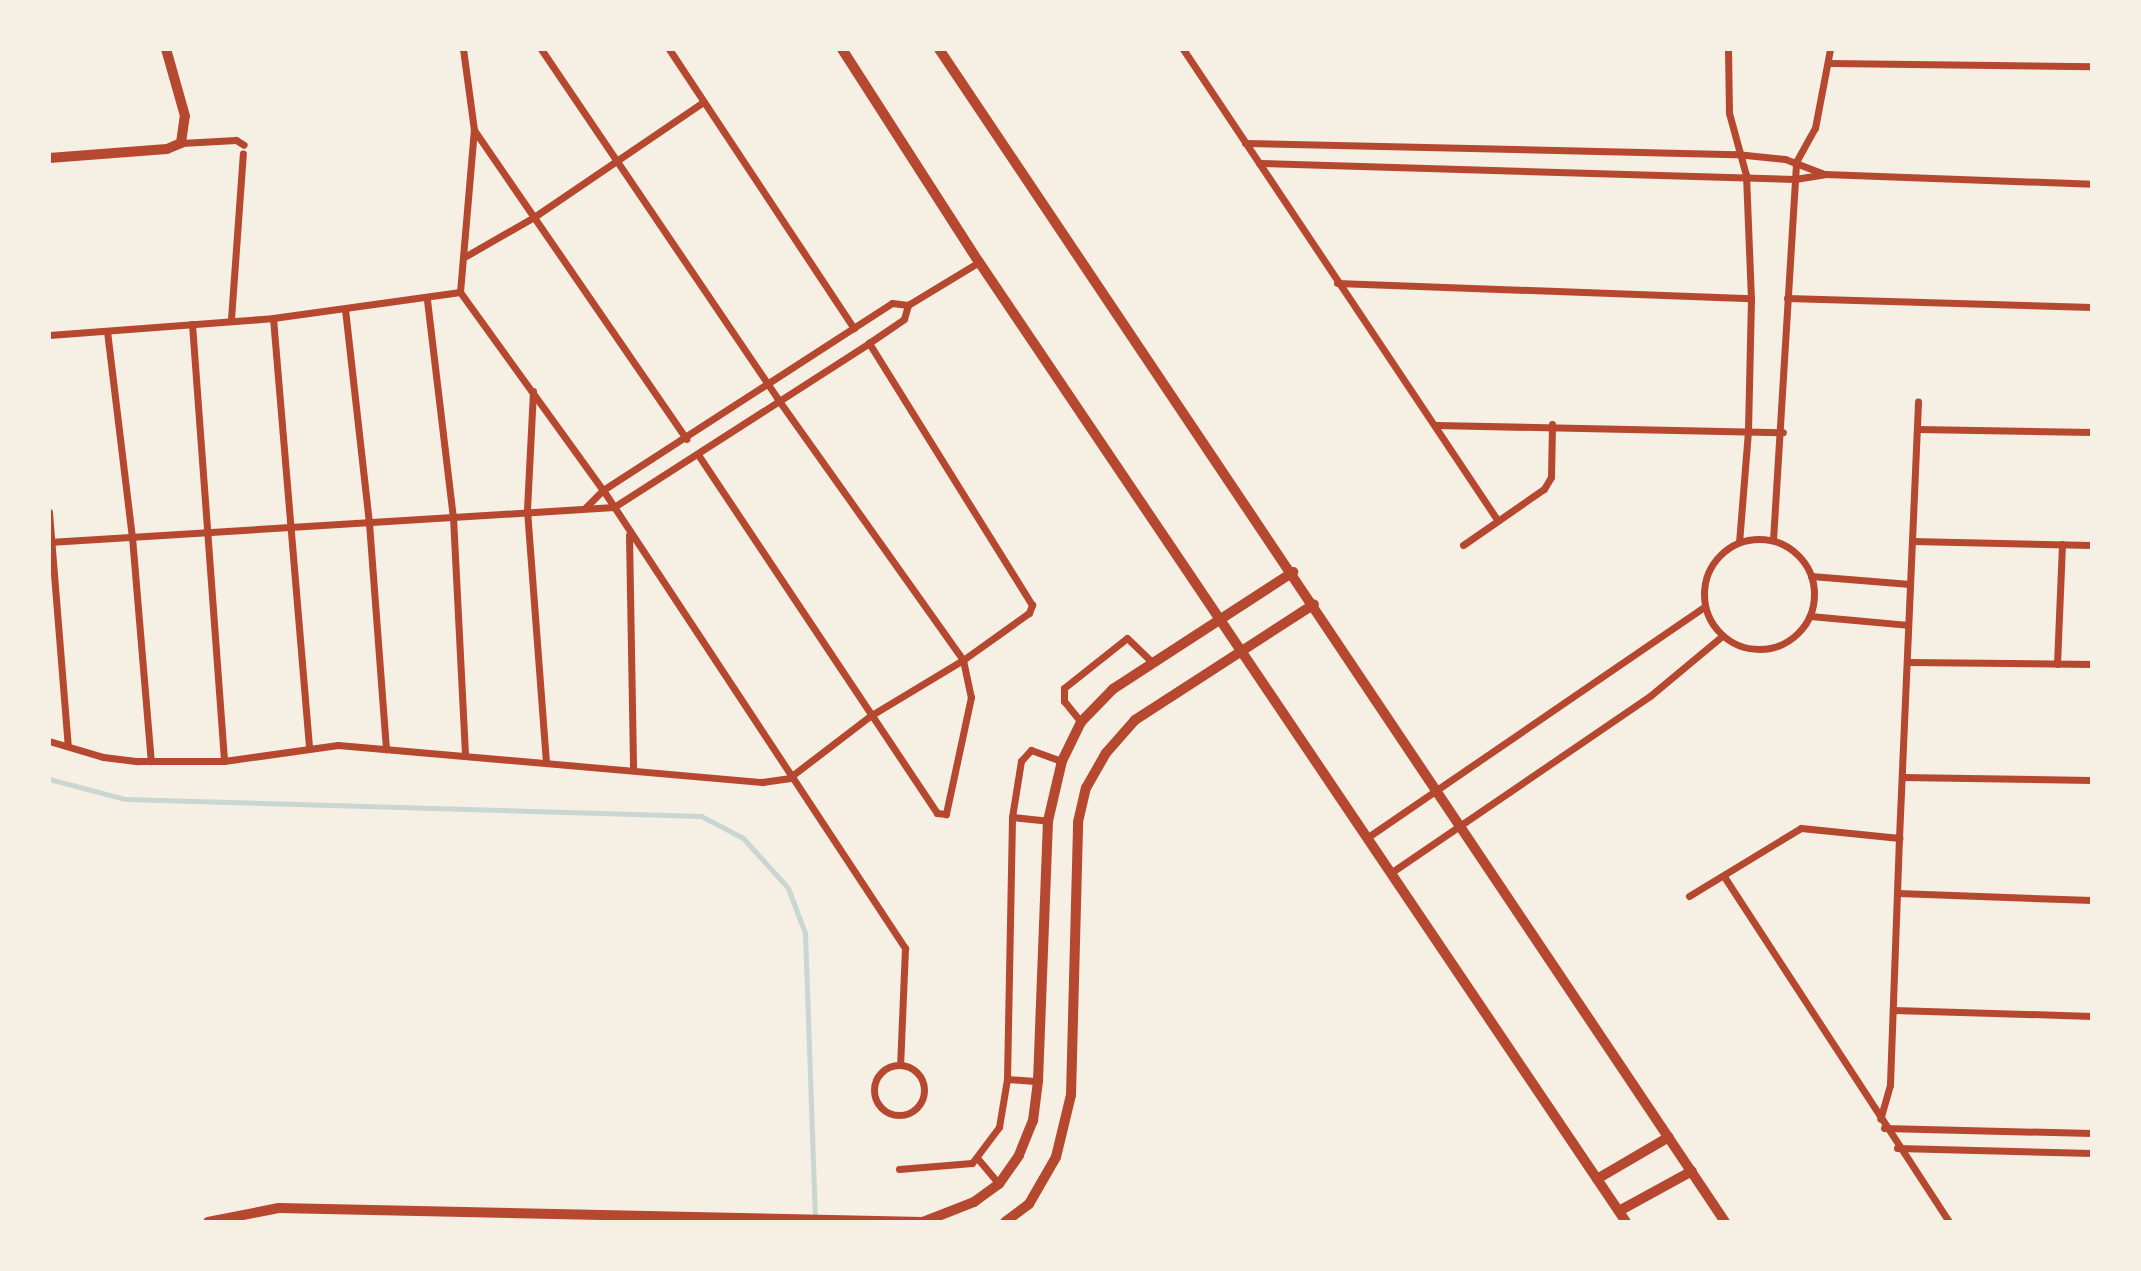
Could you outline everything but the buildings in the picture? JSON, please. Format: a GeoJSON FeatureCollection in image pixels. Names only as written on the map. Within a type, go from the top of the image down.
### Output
{"type":"FeatureCollection","features":[{"type":"Feature","properties":{"kind":"street"},"geometry":{"type":"LineString","coordinates":[[166,49],[185,116],[181,142]]}},
{"type":"Feature","properties":{"kind":"street"},"geometry":{"type":"LineString","coordinates":[[463,49],[474,130],[466,256],[460,292],[534,390],[603,490],[789,778],[905,948],[900,1065]]}},
{"type":"Feature","properties":{"kind":"street"},"geometry":{"type":"LineString","coordinates":[[541,49],[778,398],[963,660],[971,697],[943,816],[937,813],[870,716],[698,455]]}},
{"type":"Feature","properties":{"kind":"street"},"geometry":{"type":"LineString","coordinates":[[669,49],[854,328]]}},
{"type":"Feature","properties":{"kind":"street"},"geometry":{"type":"LineString","coordinates":[[842,49],[979,262],[1626,1222]]}},
{"type":"Feature","properties":{"kind":"street"},"geometry":{"type":"LineString","coordinates":[[939,49],[1462,824],[1725,1222]]}},
{"type":"Feature","properties":{"kind":"street"},"geometry":{"type":"LineString","coordinates":[[1183,49],[1337,284],[1436,425],[1498,521]]}},
{"type":"Feature","properties":{"kind":"street"},"geometry":{"type":"LineString","coordinates":[[1728,49],[1728,113],[1736,154],[1746,175],[1751,298],[1748,431],[1739,542]]}},
{"type":"Feature","properties":{"kind":"street"},"geometry":{"type":"LineString","coordinates":[[1773,540],[1783,432],[1787,298],[1796,162],[1815,128],[1830,63],[1830,49]]}},
{"type":"Feature","properties":{"kind":"street"},"geometry":{"type":"LineString","coordinates":[[1830,63],[2092,66]]}},
{"type":"Feature","properties":{"kind":"street"},"geometry":{"type":"LineString","coordinates":[[466,256],[534,217],[614,159],[702,102]]}},
{"type":"Feature","properties":{"kind":"street"},"geometry":{"type":"LineString","coordinates":[[474,130],[686,439]]}},
{"type":"Feature","properties":{"kind":"street"},"geometry":{"type":"LineString","coordinates":[[49,158],[167,149],[181,142],[236,140],[244,149],[231,319]]}},
{"type":"Feature","properties":{"kind":"street"},"geometry":{"type":"LineString","coordinates":[[1245,143],[1736,154],[1796,162],[1825,174]]}},
{"type":"Feature","properties":{"kind":"street"},"geometry":{"type":"LineString","coordinates":[[1259,163],[1746,175],[1795,179],[1825,174],[2092,184]]}},
{"type":"Feature","properties":{"kind":"street"},"geometry":{"type":"LineString","coordinates":[[585,508],[603,490],[686,439],[767,382],[892,303],[908,305],[979,262]]}},
{"type":"Feature","properties":{"kind":"street"},"geometry":{"type":"LineString","coordinates":[[1337,284],[1751,298]]}},
{"type":"Feature","properties":{"kind":"street"},"geometry":{"type":"LineString","coordinates":[[49,335],[231,319],[273,318],[427,300],[460,292]]}},
{"type":"Feature","properties":{"kind":"street"},"geometry":{"type":"LineString","coordinates":[[1787,298],[2092,307]]}},
{"type":"Feature","properties":{"kind":"street"},"geometry":{"type":"LineString","coordinates":[[427,300],[453,517],[465,755]]}},
{"type":"Feature","properties":{"kind":"street"},"geometry":{"type":"LineString","coordinates":[[50,542],[369,523],[527,510],[614,507],[698,455],[778,398],[904,319],[908,305]]}},
{"type":"Feature","properties":{"kind":"street"},"geometry":{"type":"LineString","coordinates":[[345,309],[369,523],[386,749]]}},
{"type":"Feature","properties":{"kind":"street"},"geometry":{"type":"LineString","coordinates":[[273,318],[309,747]]}},
{"type":"Feature","properties":{"kind":"street"},"geometry":{"type":"LineString","coordinates":[[192,324],[224,761]]}},
{"type":"Feature","properties":{"kind":"street"},"geometry":{"type":"LineString","coordinates":[[107,331],[132,537],[151,761]]}},
{"type":"Feature","properties":{"kind":"street"},"geometry":{"type":"LineString","coordinates":[[49,741],[103,757],[151,761],[224,761],[309,747],[386,749],[762,782],[789,778],[870,716],[963,660],[1029,613],[1032,601],[869,343]]}},
{"type":"Feature","properties":{"kind":"street"},"geometry":{"type":"LineString","coordinates":[[534,390],[527,510],[546,762]]}},
{"type":"Feature","properties":{"kind":"street"},"geometry":{"type":"LineString","coordinates":[[1880,1119],[1890,1085],[1918,401]]}},
{"type":"Feature","properties":{"kind":"street"},"geometry":{"type":"LineString","coordinates":[[1436,425],[1552,424],[1783,432]]}},
{"type":"Feature","properties":{"kind":"street"},"geometry":{"type":"LineString","coordinates":[[1463,545],[1548,483],[1552,424]]}},
{"type":"Feature","properties":{"kind":"street"},"geometry":{"type":"LineString","coordinates":[[1917,429],[2092,432]]}},
{"type":"Feature","properties":{"kind":"street"},"geometry":{"type":"LineString","coordinates":[[49,512],[68,746]]}},
{"type":"Feature","properties":{"kind":"street"},"geometry":{"type":"LineString","coordinates":[[629,534],[633,769]]}},
{"type":"Feature","properties":{"kind":"street"},"geometry":{"type":"LineString","coordinates":[[1773,540],[1790,547],[1811,576],[1815,596],[1810,616],[1790,639],[1761,649],[1740,646],[1722,636],[1704,607],[1703,587],[1709,568],[1739,542],[1773,540]]}},
{"type":"Feature","properties":{"kind":"street"},"geometry":{"type":"LineString","coordinates":[[1912,541],[2092,545]]}},
{"type":"Feature","properties":{"kind":"street"},"geometry":{"type":"LineString","coordinates":[[2057,664],[2062,544]]}},
{"type":"Feature","properties":{"kind":"street"},"geometry":{"type":"LineString","coordinates":[[208,1222],[279,1208],[592,1219],[848,1222],[923,1222],[949,1215],[999,1184],[1019,1155],[1032,1121],[1038,1081],[1048,821],[1062,761],[1081,722],[1113,689],[1293,572]]}},
{"type":"Feature","properties":{"kind":"street"},"geometry":{"type":"LineString","coordinates":[[1811,576],[1910,584]]}},
{"type":"Feature","properties":{"kind":"street"},"geometry":{"type":"LineString","coordinates":[[1005,1222],[1029,1204],[1056,1157],[1071,1095],[1079,822],[1086,788],[1106,753],[1135,720],[1314,604]]}},
{"type":"Feature","properties":{"kind":"street"},"geometry":{"type":"LineString","coordinates":[[1368,837],[1440,792],[1704,607]]}},
{"type":"Feature","properties":{"kind":"street"},"geometry":{"type":"LineString","coordinates":[[1810,616],[1908,625]]}},
{"type":"Feature","properties":{"kind":"street"},"geometry":{"type":"LineString","coordinates":[[1392,872],[1650,696],[1722,636]]}},
{"type":"Feature","properties":{"kind":"street"},"geometry":{"type":"LineString","coordinates":[[1081,722],[1064,701],[1064,688],[1127,638],[1152,662]]}},
{"type":"Feature","properties":{"kind":"street"},"geometry":{"type":"LineString","coordinates":[[1907,662],[2092,664]]}},
{"type":"Feature","properties":{"kind":"street"},"geometry":{"type":"LineString","coordinates":[[899,1169],[959,1166],[978,1159],[999,1127],[1007,1079],[1012,817],[1024,754],[1031,750],[1062,761]]}},
{"type":"Feature","properties":{"kind":"street"},"geometry":{"type":"LineString","coordinates":[[1902,777],[2092,780]]}},
{"type":"Feature","properties":{"kind":"street"},"geometry":{"type":"LineString","coordinates":[[1012,817],[1048,821]]}},
{"type":"Feature","properties":{"kind":"street"},"geometry":{"type":"LineString","coordinates":[[1689,896],[1725,878],[1801,828],[1899,838]]}},
{"type":"Feature","properties":{"kind":"street"},"geometry":{"type":"LineString","coordinates":[[1725,878],[1897,1148],[1949,1222]]}},
{"type":"Feature","properties":{"kind":"street"},"geometry":{"type":"LineString","coordinates":[[1898,893],[2092,900]]}},
{"type":"Feature","properties":{"kind":"street"},"geometry":{"type":"LineString","coordinates":[[1893,1010],[2092,1016]]}},
{"type":"Feature","properties":{"kind":"street"},"geometry":{"type":"LineString","coordinates":[[900,1065],[918,1073],[924,1092],[915,1109],[898,1115],[881,1108],[873,1090],[881,1072],[900,1065]]}},
{"type":"Feature","properties":{"kind":"street"},"geometry":{"type":"LineString","coordinates":[[1007,1079],[1038,1081]]}},
{"type":"Feature","properties":{"kind":"street"},"geometry":{"type":"LineString","coordinates":[[1884,1128],[2092,1133]]}},
{"type":"Feature","properties":{"kind":"street"},"geometry":{"type":"LineString","coordinates":[[1597,1179],[1669,1138]]}},
{"type":"Feature","properties":{"kind":"street"},"geometry":{"type":"LineString","coordinates":[[1897,1148],[2092,1153]]}},
{"type":"Feature","properties":{"kind":"street"},"geometry":{"type":"LineString","coordinates":[[978,1159],[999,1184]]}},
{"type":"Feature","properties":{"kind":"street"},"geometry":{"type":"LineString","coordinates":[[1619,1211],[1692,1171]]}},
{"type":"Feature","properties":{"kind":"street"},"geometry":{"type":"LineString","coordinates":[[331,1222],[332,1209]]}},
{"type":"Feature","properties":{"kind":"waterway"},"geometry":{"type":"LineString","coordinates":[[49,779],[125,799],[701,816],[743,838],[788,888],[805,933],[815,1219]]}}]}
